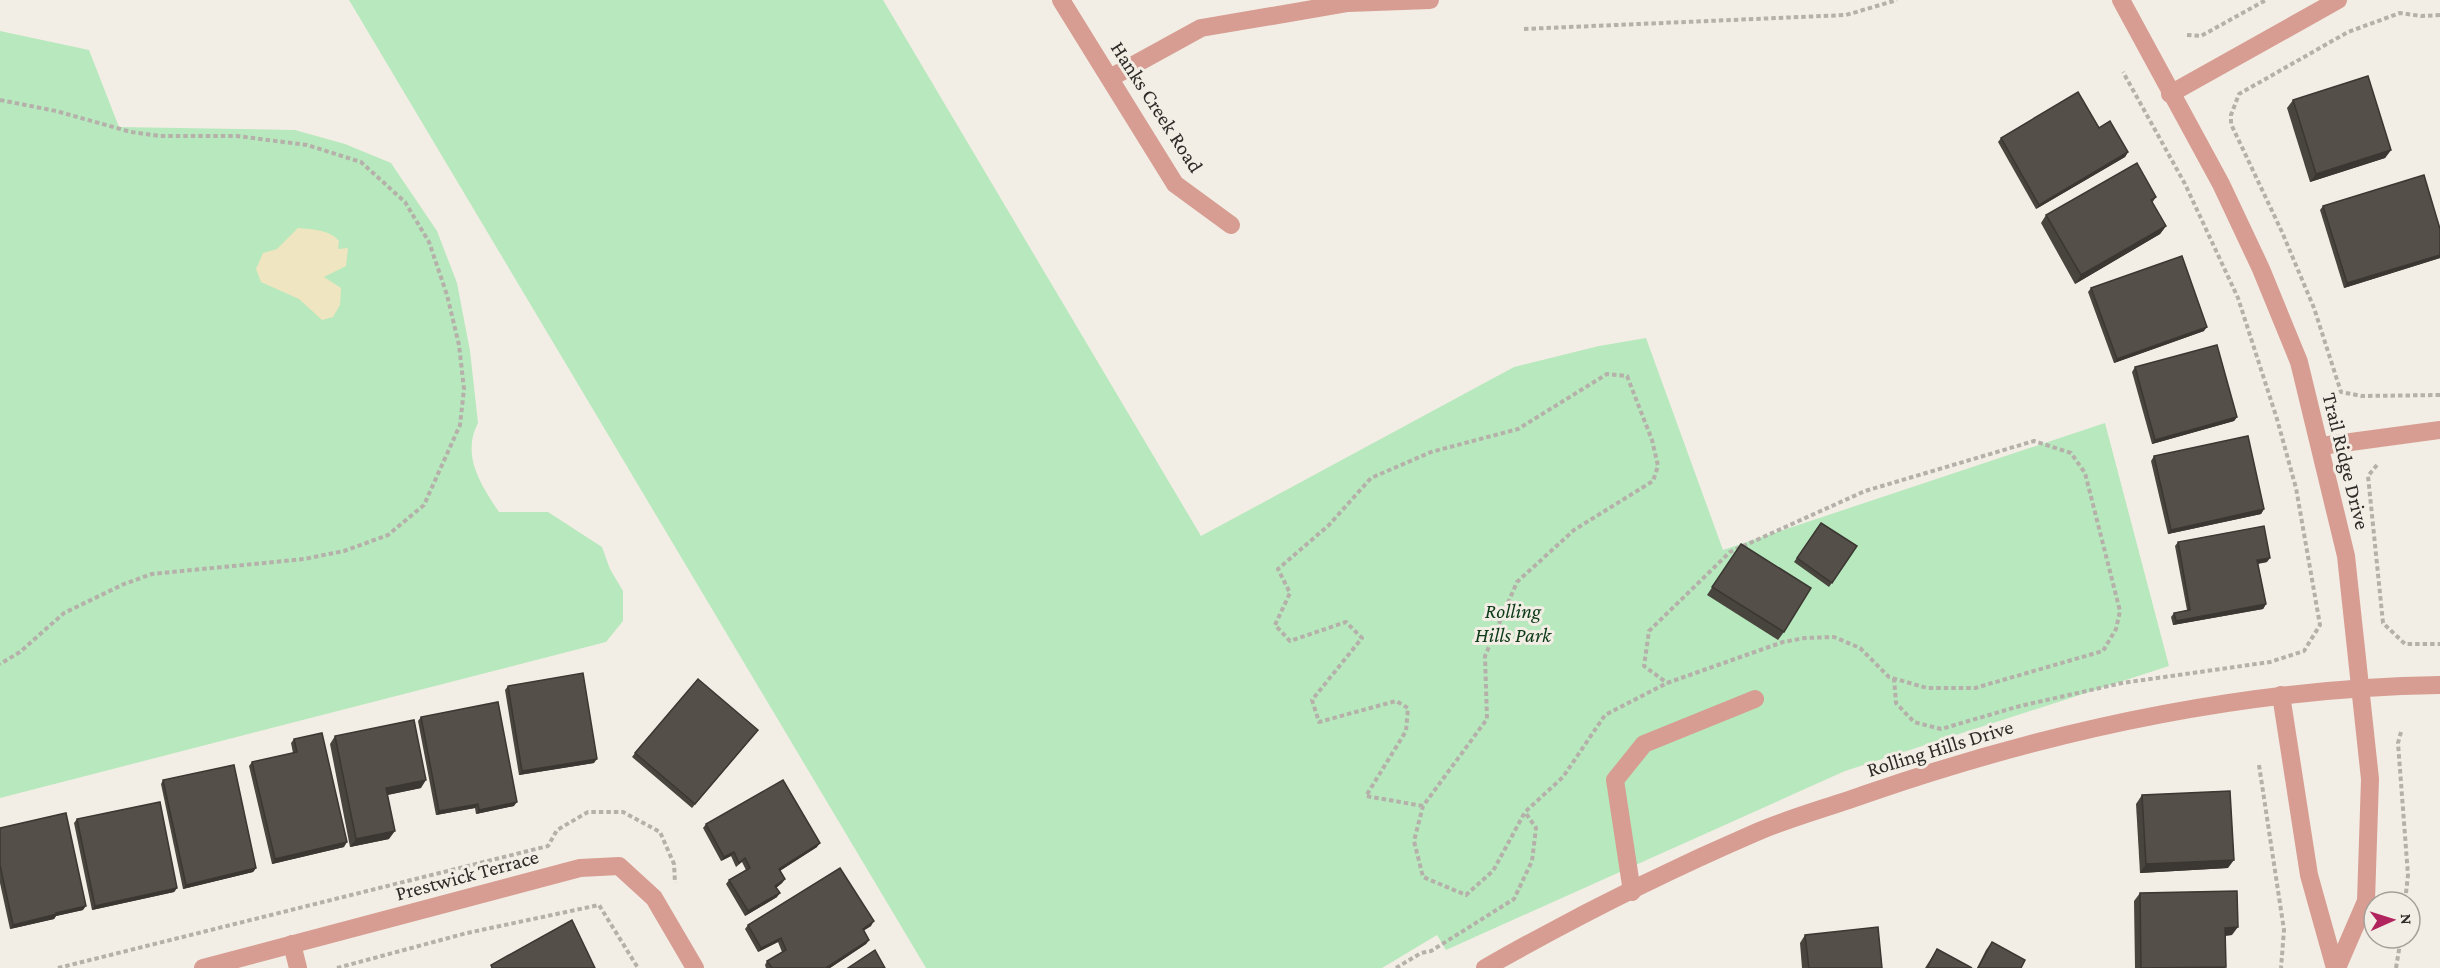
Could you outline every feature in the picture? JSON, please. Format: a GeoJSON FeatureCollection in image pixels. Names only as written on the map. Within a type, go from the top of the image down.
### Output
{"type":"FeatureCollection","features":[{"type":"Feature","properties":{"kind":"street","name":"Hanks Creek Road"},"geometry":{"type":"LineString","coordinates":[[1061,0],[1175,184],[1231,225]]}},
{"type":"Feature","properties":{"kind":"street"},"geometry":{"type":"LineString","coordinates":[[1110,78],[1201,28],[1348,3],[1430,0]]}},
{"type":"Feature","properties":{"kind":"street","name":"Trail Ridge Drive"},"geometry":{"type":"LineString","coordinates":[[2121,0],[2170,94],[2222,184],[2261,269],[2299,362],[2346,556],[2370,779],[2366,901],[2336,968]]}},
{"type":"Feature","properties":{"kind":"street"},"geometry":{"type":"LineString","coordinates":[[2170,94],[2338,0]]}},
{"type":"Feature","properties":{"kind":"street"},"geometry":{"type":"LineString","coordinates":[[2321,446],[2440,430]]}},
{"type":"Feature","properties":{"kind":"street","name":"Rolling Hills Drive"},"geometry":{"type":"LineString","coordinates":[[1485,968],[1632,892],[1758,832],[1922,775],[2070,733],[2224,702],[2361,687],[2440,685]]}},
{"type":"Feature","properties":{"kind":"street","name":"Trail Ridge Drive"},"geometry":{"type":"LineString","coordinates":[[2280,695],[2309,875],[2336,968]]}},
{"type":"Feature","properties":{"kind":"street"},"geometry":{"type":"LineString","coordinates":[[1632,892],[1615,780],[1644,744],[1755,699]]}},
{"type":"Feature","properties":{"kind":"street","name":"Prestwick Terrace"},"geometry":{"type":"LineString","coordinates":[[203,968],[580,868],[619,866],[654,898],[695,968]]}},
{"type":"Feature","properties":{"kind":"street"},"geometry":{"type":"LineString","coordinates":[[292,945],[298,968]]}},
{"type":"Feature","properties":{"kind":"path"},"geometry":{"type":"LineString","coordinates":[[1524,29],[1846,15],[1897,0]]}},
{"type":"Feature","properties":{"kind":"path"},"geometry":{"type":"LineString","coordinates":[[2187,35],[2201,36],[2266,0]]}},
{"type":"Feature","properties":{"kind":"path"},"geometry":{"type":"LineString","coordinates":[[2440,15],[2421,16],[2400,13],[2348,32],[2239,94],[2231,115],[2231,124],[2282,232],[2313,308],[2341,392],[2362,396],[2440,395]]}},
{"type":"Feature","properties":{"kind":"path"},"geometry":{"type":"LineString","coordinates":[[1894,678],[1896,703],[1914,722],[1941,729],[2020,706],[2122,683],[2270,662],[2304,651],[2320,625],[2296,488],[2277,419],[2238,298],[2185,184],[2123,72]]}},
{"type":"Feature","properties":{"kind":"path"},"geometry":{"type":"LineString","coordinates":[[0,100],[56,111],[131,132],[160,136],[237,136],[296,143],[361,162],[405,202],[429,242],[447,295],[459,345],[464,389],[460,425],[424,505],[388,535],[344,551],[304,559],[152,574],[124,584],[64,613],[20,652],[0,664]]}},
{"type":"Feature","properties":{"kind":"path"},"geometry":{"type":"LineString","coordinates":[[1423,806],[1366,796],[1407,731],[1408,708],[1396,701],[1319,722],[1312,700],[1362,638],[1346,622],[1290,641],[1275,625],[1290,593],[1278,569],[1329,525],[1371,478],[1431,452],[1518,429],[1607,374],[1627,376],[1652,440],[1658,466],[1653,481],[1574,530],[1516,582],[1485,656],[1487,719],[1423,806],[1414,841],[1423,877],[1466,895],[1494,872],[1525,812],[1563,777],[1605,715],[1666,683],[1783,642],[1834,637],[1860,648],[1889,677],[1927,688],[1975,688],[2103,651],[2116,629],[2120,611],[2085,473],[2072,453],[2034,441],[1865,491],[1730,552],[1649,631],[1644,666],[1666,683]]}},
{"type":"Feature","properties":{"kind":"path"},"geometry":{"type":"LineString","coordinates":[[2368,476],[2383,623],[2405,644],[2440,644]]}},
{"type":"Feature","properties":{"kind":"path"},"geometry":{"type":"LineString","coordinates":[[2401,732],[2398,743],[2408,875],[2406,890]]}},
{"type":"Feature","properties":{"kind":"path"},"geometry":{"type":"LineString","coordinates":[[2259,765],[2284,930],[2281,968]]}},
{"type":"Feature","properties":{"kind":"path"},"geometry":{"type":"LineString","coordinates":[[1396,968],[1421,953],[1431,951],[1514,899],[1532,861],[1536,828],[1525,812]]}},
{"type":"Feature","properties":{"kind":"path"},"geometry":{"type":"LineString","coordinates":[[337,968],[467,933],[599,905],[638,968]]}},
{"type":"Feature","properties":{"kind":"path"},"geometry":{"type":"LineString","coordinates":[[2396,968],[2399,950]]}},
{"type":"Feature","properties":{"kind":"green space","name":"Rolling Hills Park"},"geometry":{"type":"Polygon","coordinates":[[[349,0],[883,0],[1201,536],[1514,367],[1599,346],[1646,338],[1723,550],[2105,423],[2169,666],[1845,771],[1446,950],[1437,935],[1382,968],[926,968],[349,0]]]}},
{"type":"Feature","properties":{"kind":"green space"},"geometry":{"type":"Polygon","coordinates":[[[0,31],[89,50],[119,127],[295,130],[345,144],[391,163],[437,231],[457,283],[470,351],[478,423],[473,435],[472,447],[475,469],[499,512],[548,512],[602,547],[610,569],[623,591],[623,621],[606,642],[0,798],[0,31]]]}},
{"type":"Feature","properties":{"kind":"sand"},"geometry":{"type":"Polygon","coordinates":[[[298,228],[326,232],[339,241],[338,249],[348,248],[346,266],[324,277],[341,288],[340,305],[333,317],[322,320],[299,299],[261,282],[256,269],[263,253],[277,249],[298,228]]]}},
{"type":"Feature","properties":{"kind":"building"},"geometry":{"type":"Polygon","coordinates":[[[2368,76],[2391,150],[2316,174],[2293,100],[2368,76]]]}},
{"type":"Feature","properties":{"kind":"building"},"geometry":{"type":"Polygon","coordinates":[[[2078,92],[2099,128],[2110,121],[2128,152],[2039,205],[2001,138],[2078,92]]]}},
{"type":"Feature","properties":{"kind":"building"},"geometry":{"type":"Polygon","coordinates":[[[2137,163],[2156,197],[2151,200],[2166,226],[2081,275],[2046,215],[2137,163]]]}},
{"type":"Feature","properties":{"kind":"building"},"geometry":{"type":"Polygon","coordinates":[[[2424,175],[2440,229],[2440,255],[2347,283],[2323,206],[2424,175]]]}},
{"type":"Feature","properties":{"kind":"building"},"geometry":{"type":"Polygon","coordinates":[[[2182,256],[2207,327],[2117,359],[2091,288],[2182,256]]]}},
{"type":"Feature","properties":{"kind":"building"},"geometry":{"type":"Polygon","coordinates":[[[2217,345],[2237,417],[2155,440],[2135,367],[2217,345]]]}},
{"type":"Feature","properties":{"kind":"building"},"geometry":{"type":"Polygon","coordinates":[[[2248,436],[2264,509],[2171,530],[2154,456],[2248,436]]]}},
{"type":"Feature","properties":{"kind":"building"},"geometry":{"type":"Polygon","coordinates":[[[1821,523],[1857,546],[1832,583],[1797,558],[1821,523]]]}},
{"type":"Feature","properties":{"kind":"building"},"geometry":{"type":"Polygon","coordinates":[[[2264,526],[2270,558],[2257,560],[2266,604],[2176,621],[2174,613],[2190,610],[2178,542],[2264,526]]]}},
{"type":"Feature","properties":{"kind":"building"},"geometry":{"type":"Polygon","coordinates":[[[1741,544],[1811,588],[1784,632],[1712,587],[1741,544]]]}},
{"type":"Feature","properties":{"kind":"building"},"geometry":{"type":"Polygon","coordinates":[[[583,673],[597,759],[522,771],[508,686],[583,673]]]}},
{"type":"Feature","properties":{"kind":"building"},"geometry":{"type":"Polygon","coordinates":[[[698,679],[758,730],[695,804],[635,753],[698,679]]]}},
{"type":"Feature","properties":{"kind":"building"},"geometry":{"type":"Polygon","coordinates":[[[498,702],[517,802],[479,810],[478,804],[439,811],[421,717],[498,702]]]}},
{"type":"Feature","properties":{"kind":"building"},"geometry":{"type":"Polygon","coordinates":[[[414,720],[426,780],[386,788],[395,831],[356,839],[335,736],[414,720]]]}},
{"type":"Feature","properties":{"kind":"building"},"geometry":{"type":"Polygon","coordinates":[[[322,733],[347,842],[275,859],[252,762],[297,752],[294,739],[322,733]]]}},
{"type":"Feature","properties":{"kind":"building"},"geometry":{"type":"Polygon","coordinates":[[[234,765],[256,868],[186,885],[163,780],[234,765]]]}},
{"type":"Feature","properties":{"kind":"building"},"geometry":{"type":"Polygon","coordinates":[[[783,780],[820,843],[779,869],[785,879],[775,886],[780,893],[748,911],[729,880],[750,868],[745,858],[739,863],[734,852],[724,857],[706,824],[783,780]]]}},
{"type":"Feature","properties":{"kind":"building"},"geometry":{"type":"Polygon","coordinates":[[[2230,791],[2234,860],[2146,864],[2142,795],[2230,791]]]}},
{"type":"Feature","properties":{"kind":"building"},"geometry":{"type":"Polygon","coordinates":[[[160,802],[177,888],[95,906],[77,819],[160,802]]]}},
{"type":"Feature","properties":{"kind":"building"},"geometry":{"type":"Polygon","coordinates":[[[66,813],[86,906],[13,925],[0,865],[0,828],[66,813]]]}},
{"type":"Feature","properties":{"kind":"building"},"geometry":{"type":"Polygon","coordinates":[[[840,868],[874,921],[863,929],[869,940],[826,968],[772,968],[767,961],[786,950],[781,938],[761,948],[748,925],[840,868]]]}},
{"type":"Feature","properties":{"kind":"building"},"geometry":{"type":"Polygon","coordinates":[[[2237,891],[2238,927],[2225,928],[2226,967],[2141,968],[2140,893],[2237,891]]]}},
{"type":"Feature","properties":{"kind":"building"},"geometry":{"type":"Polygon","coordinates":[[[572,920],[595,968],[492,968],[491,965],[572,920]]]}},
{"type":"Feature","properties":{"kind":"building"},"geometry":{"type":"Polygon","coordinates":[[[1878,927],[1882,968],[1809,968],[1805,935],[1878,927]]]}},
{"type":"Feature","properties":{"kind":"building"},"geometry":{"type":"Polygon","coordinates":[[[1992,942],[2025,960],[2021,968],[1978,968],[1992,942]]]}},
{"type":"Feature","properties":{"kind":"building"},"geometry":{"type":"Polygon","coordinates":[[[1937,949],[1972,968],[1927,968],[1937,949]]]}},
{"type":"Feature","properties":{"kind":"building"},"geometry":{"type":"Polygon","coordinates":[[[875,950],[885,968],[848,968],[875,950]]]}}]}
